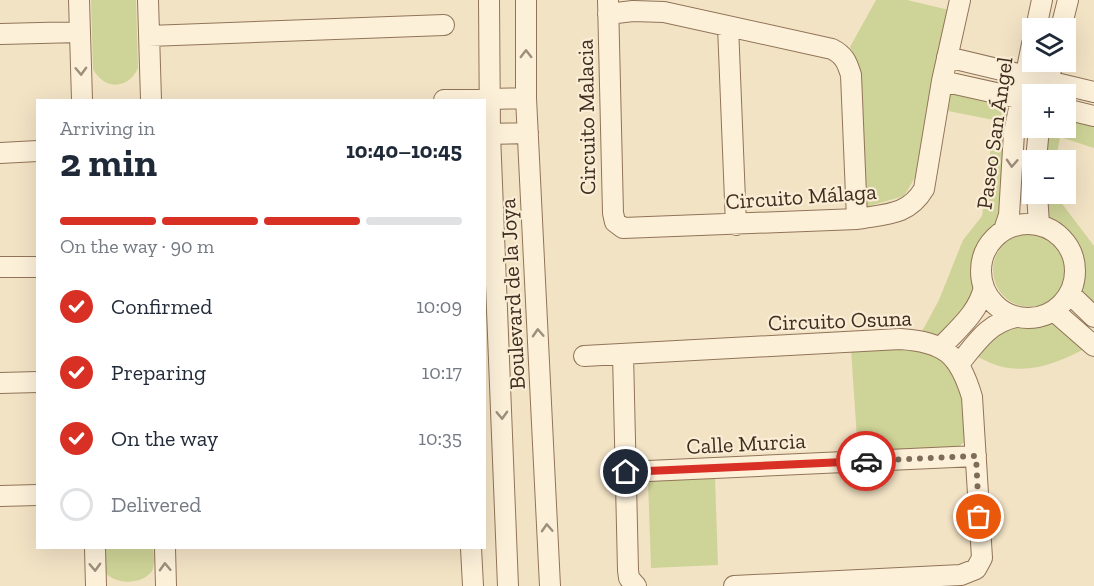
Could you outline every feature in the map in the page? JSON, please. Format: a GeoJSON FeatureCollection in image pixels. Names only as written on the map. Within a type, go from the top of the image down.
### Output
{"type":"FeatureCollection","features":[{"type":"Feature","properties":{"kind":"street"},"geometry":{"type":"LineString","coordinates":[[79,0],[82,99]]}},
{"type":"Feature","properties":{"kind":"street"},"geometry":{"type":"LineString","coordinates":[[148,0],[151,99]]}},
{"type":"Feature","properties":{"kind":"street","name":"Boulevard de la Joya"},"geometry":{"type":"LineString","coordinates":[[489,0],[488,134],[508,586]]}},
{"type":"Feature","properties":{"kind":"street","name":"Boulevard de la Joya"},"geometry":{"type":"LineString","coordinates":[[526,0],[526,98],[550,586]]}},
{"type":"Feature","properties":{"kind":"street","name":"Circuito Málaga"},"geometry":{"type":"LineString","coordinates":[[623,228],[857,219],[908,208],[917,201],[924,189],[942,81],[960,0]]}},
{"type":"Feature","properties":{"kind":"street"},"geometry":{"type":"LineString","coordinates":[[1038,18],[1042,0]]}},
{"type":"Feature","properties":{"kind":"street"},"geometry":{"type":"LineString","coordinates":[[1064,18],[1068,0]]}},
{"type":"Feature","properties":{"kind":"street"},"geometry":{"type":"LineString","coordinates":[[608,7],[664,12],[832,49],[845,57],[851,75],[857,219]]}},
{"type":"Feature","properties":{"kind":"street","name":"Circuito Malacia"},"geometry":{"type":"LineString","coordinates":[[608,7],[613,213],[615,222],[623,228]]}},
{"type":"Feature","properties":{"kind":"street"},"geometry":{"type":"LineString","coordinates":[[149,36],[444,25]]}},
{"type":"Feature","properties":{"kind":"street"},"geometry":{"type":"LineString","coordinates":[[728,26],[736,225]]}},
{"type":"Feature","properties":{"kind":"street"},"geometry":{"type":"LineString","coordinates":[[0,34],[80,32]]}},
{"type":"Feature","properties":{"kind":"street"},"geometry":{"type":"LineString","coordinates":[[947,57],[1025,76],[1040,84]]}},
{"type":"Feature","properties":{"kind":"street","name":"Paseo San Ángel"},"geometry":{"type":"LineString","coordinates":[[1025,84],[1026,72]]}},
{"type":"Feature","properties":{"kind":"street"},"geometry":{"type":"LineString","coordinates":[[942,81],[1022,99]]}},
{"type":"Feature","properties":{"kind":"street"},"geometry":{"type":"LineString","coordinates":[[1076,90],[1094,92]]}},
{"type":"Feature","properties":{"kind":"street"},"geometry":{"type":"LineString","coordinates":[[486,99],[526,98]]}},
{"type":"Feature","properties":{"kind":"street","name":"Paseo San Ángel"},"geometry":{"type":"LineString","coordinates":[[1004,230],[1008,215],[1014,133],[1022,111]]}},
{"type":"Feature","properties":{"kind":"street"},"geometry":{"type":"LineString","coordinates":[[1076,112],[1094,116]]}},
{"type":"Feature","properties":{"kind":"street"},"geometry":{"type":"LineString","coordinates":[[488,134],[528,133]]}},
{"type":"Feature","properties":{"kind":"street"},"geometry":{"type":"LineString","coordinates":[[0,153],[36,151]]}},
{"type":"Feature","properties":{"kind":"street"},"geometry":{"type":"LineString","coordinates":[[1038,204],[1039,224]]}},
{"type":"Feature","properties":{"kind":"street"},"geometry":{"type":"LineString","coordinates":[[959,364],[994,325],[1016,317],[1042,316],[1054,311],[1070,294],[1076,273],[1072,252],[1059,234],[1039,224],[1021,223],[1004,230],[995,236],[983,255],[981,276],[984,287],[996,306],[1016,317]]}},
{"type":"Feature","properties":{"kind":"street"},"geometry":{"type":"LineString","coordinates":[[0,267],[36,267]]}},
{"type":"Feature","properties":{"kind":"street"},"geometry":{"type":"LineString","coordinates":[[941,347],[976,310],[984,287]]}},
{"type":"Feature","properties":{"kind":"street"},"geometry":{"type":"LineString","coordinates":[[1070,294],[1094,317]]}},
{"type":"Feature","properties":{"kind":"street"},"geometry":{"type":"LineString","coordinates":[[1054,311],[1094,346]]}},
{"type":"Feature","properties":{"kind":"street","name":"Circuito Osuna"},"geometry":{"type":"LineString","coordinates":[[584,356],[900,339],[921,340],[941,347],[959,364],[972,397],[982,558],[976,569],[961,575],[734,586]]}},
{"type":"Feature","properties":{"kind":"street"},"geometry":{"type":"LineString","coordinates":[[623,354],[628,570],[629,578],[636,586]]}},
{"type":"Feature","properties":{"kind":"street"},"geometry":{"type":"LineString","coordinates":[[0,383],[36,382]]}},
{"type":"Feature","properties":{"kind":"street","name":"Calle Murcia"},"geometry":{"type":"LineString","coordinates":[[626,472],[976,456]]}},
{"type":"Feature","properties":{"kind":"street"},"geometry":{"type":"LineString","coordinates":[[0,496],[36,495]]}},
{"type":"Feature","properties":{"kind":"street"},"geometry":{"type":"LineString","coordinates":[[94,549],[96,586]]}},
{"type":"Feature","properties":{"kind":"street"},"geometry":{"type":"LineString","coordinates":[[165,549],[166,586]]}},
{"type":"Feature","properties":{"kind":"street"},"geometry":{"type":"LineString","coordinates":[[471,549],[472,586]]}},
{"type":"Feature","properties":{"kind":"green space"},"geometry":{"type":"Polygon","coordinates":[[[91,0],[136,0],[138,68],[134,75],[122,84],[109,84],[103,81],[93,69],[91,0]]]}},
{"type":"Feature","properties":{"kind":"green space"},"geometry":{"type":"Polygon","coordinates":[[[876,0],[907,0],[949,10],[919,171],[904,196],[866,207],[860,73],[850,47],[876,0]]]}},
{"type":"Feature","properties":{"kind":"green space"},"geometry":{"type":"Polygon","coordinates":[[[951,89],[1016,101],[1001,226],[980,250],[976,268],[980,288],[940,342],[920,335],[939,300],[963,240],[982,216],[994,120],[948,111],[951,89]]]}},
{"type":"Feature","properties":{"kind":"green space"},"geometry":{"type":"Polygon","coordinates":[[[1076,116],[1094,120],[1094,148],[1063,138],[1076,138],[1076,116]]]}},
{"type":"Feature","properties":{"kind":"green space"},"geometry":{"type":"Polygon","coordinates":[[[1043,138],[1060,138],[1058,150],[1041,150],[1043,138]]]}},
{"type":"Feature","properties":{"kind":"green space"},"geometry":{"type":"Polygon","coordinates":[[[1042,204],[1062,204],[1094,246],[1094,305],[1079,291],[1081,271],[1076,248],[1043,211],[1042,204]]]}},
{"type":"Feature","properties":{"kind":"green space"},"geometry":{"type":"Polygon","coordinates":[[[1030,233],[1051,239],[1061,249],[1067,270],[1061,291],[1051,301],[1030,307],[1009,301],[999,291],[993,270],[999,249],[1009,239],[1030,233]]]}},
{"type":"Feature","properties":{"kind":"green space"},"geometry":{"type":"Polygon","coordinates":[[[1055,317],[1089,347],[1057,362],[1035,368],[999,366],[978,357],[993,332],[1005,323],[1027,324],[1055,317]]]}},
{"type":"Feature","properties":{"kind":"green space"},"geometry":{"type":"Polygon","coordinates":[[[909,348],[938,356],[955,375],[962,396],[967,440],[953,451],[858,454],[851,349],[909,348]]]}},
{"type":"Feature","properties":{"kind":"green space"},"geometry":{"type":"Polygon","coordinates":[[[715,478],[718,565],[651,568],[648,480],[715,478]]]}},
{"type":"Feature","properties":{"kind":"green space"},"geometry":{"type":"Polygon","coordinates":[[[101,549],[153,549],[154,562],[152,571],[147,576],[125,582],[105,573],[101,549]]]}},
{"type":"Feature","properties":{"kind":"way so far"},"geometry":{"type":"LineString","coordinates":[[866,461],[976,456],[979,517]]}},
{"type":"Feature","properties":{"kind":"route"},"geometry":{"type":"LineString","coordinates":[[626,472],[866,461]]}}]}
